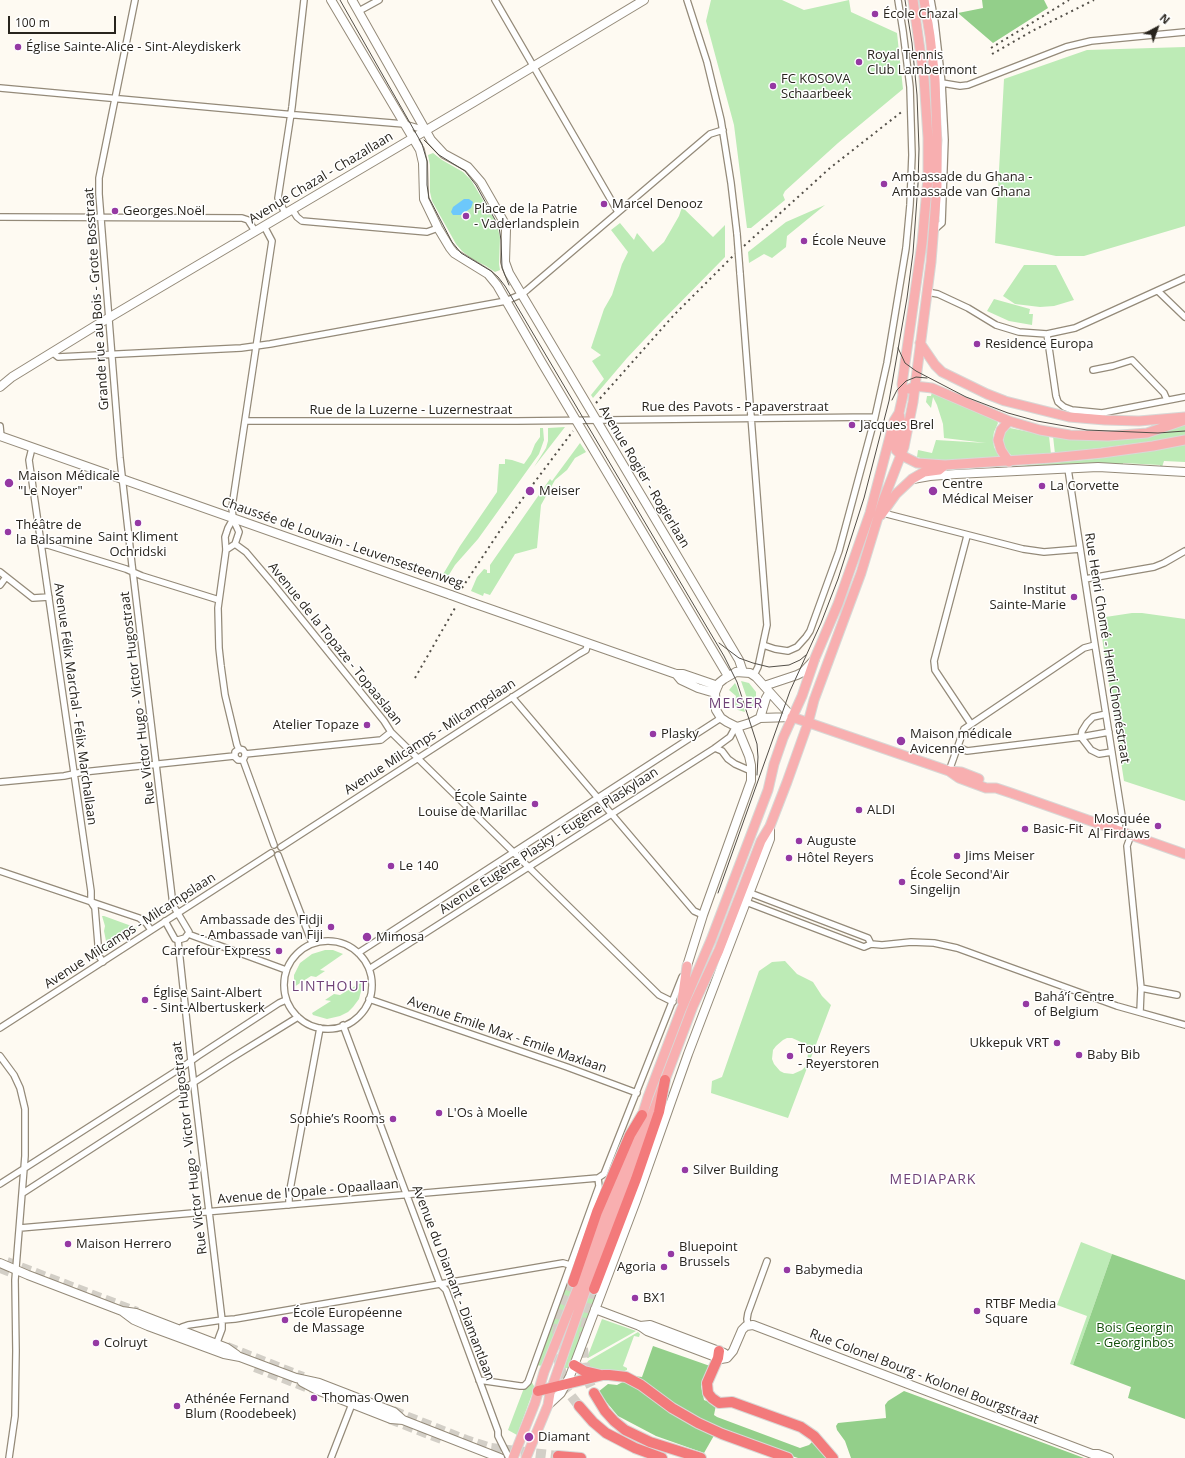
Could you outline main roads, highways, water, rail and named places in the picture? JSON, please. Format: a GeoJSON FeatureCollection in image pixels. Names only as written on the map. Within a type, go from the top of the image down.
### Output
{"type":"FeatureCollection","features":[{"type":"Feature","properties":{"kind":"highway"},"geometry":{"type":"LineString","coordinates":[[594,1289],[636,1179],[659,1112],[665,1080]]}},
{"type":"Feature","properties":{"kind":"highway"},"geometry":{"type":"LineString","coordinates":[[573,1282],[597,1212],[630,1135],[642,1115]]}},
{"type":"Feature","properties":{"kind":"highway"},"geometry":{"type":"LineString","coordinates":[[718,1355],[707,1383],[708,1393],[712,1398],[719,1403],[732,1402],[801,1427],[814,1436],[833,1458]]}},
{"type":"Feature","properties":{"kind":"highway"},"geometry":{"type":"LineString","coordinates":[[574,1365],[584,1371],[603,1375],[626,1377],[641,1385],[672,1408],[698,1423],[722,1434],[788,1458]]}},
{"type":"Feature","properties":{"kind":"highway"},"geometry":{"type":"LineString","coordinates":[[538,1391],[603,1375]]}},
{"type":"Feature","properties":{"kind":"highway"},"geometry":{"type":"LineString","coordinates":[[594,1393],[605,1411],[625,1430],[650,1442],[701,1458]]}},
{"type":"Feature","properties":{"kind":"highway"},"geometry":{"type":"LineString","coordinates":[[579,1406],[593,1422],[606,1433],[635,1448],[662,1458]]}},
{"type":"Feature","properties":{"kind":"highway"},"geometry":{"type":"LineString","coordinates":[[558,1456],[581,1458]]}},
{"type":"Feature","properties":{"kind":"main road"},"geometry":{"type":"LineString","coordinates":[[513,1458],[544,1372],[635,1138],[681,1010],[711,940],[768,790],[774,764],[792,717],[802,696],[815,658],[838,604],[866,524],[894,421],[899,413],[903,395],[903,376],[922,243],[928,178],[928,138],[924,78],[913,0]]}},
{"type":"Feature","properties":{"kind":"main road"},"geometry":{"type":"LineString","coordinates":[[526,1458],[548,1405],[552,1388],[587,1286],[693,1006],[719,950],[761,841],[770,826],[808,723],[814,700],[861,573],[881,515],[883,501],[901,455],[910,422],[915,386],[934,230],[937,186],[936,105],[930,36],[924,0]]}},
{"type":"Feature","properties":{"kind":"main road"},"geometry":{"type":"LineString","coordinates":[[920,343],[935,365],[942,372],[987,394],[1020,405],[1069,417],[1139,421],[1185,419]]}},
{"type":"Feature","properties":{"kind":"main road"},"geometry":{"type":"LineString","coordinates":[[903,395],[915,386],[932,388],[1009,421],[1054,433],[1076,435],[1108,436],[1147,433],[1185,419]]}},
{"type":"Feature","properties":{"kind":"main road"},"geometry":{"type":"LineString","coordinates":[[899,413],[901,422],[895,447],[896,450],[901,455],[917,463],[946,465],[1009,462],[1102,454],[1185,440]]}},
{"type":"Feature","properties":{"kind":"main road"},"geometry":{"type":"LineString","coordinates":[[1009,421],[1001,430],[998,440],[1001,450],[1009,462]]}},
{"type":"Feature","properties":{"kind":"main road"},"geometry":{"type":"LineString","coordinates":[[881,515],[896,494],[912,479],[924,472],[939,470],[946,465]]}},
{"type":"Feature","properties":{"kind":"main road"},"geometry":{"type":"LineString","coordinates":[[792,717],[949,771],[962,772],[987,782],[996,788],[1185,854]]}},
{"type":"Feature","properties":{"kind":"main road"},"geometry":{"type":"LineString","coordinates":[[681,1010],[687,966]]}},
{"type":"Feature","properties":{"kind":"water"},"geometry":{"type":"Polygon","coordinates":[[[464,199],[469,199],[473,202],[471,208],[461,215],[453,215],[451,212],[453,207],[464,199]]]}},
{"type":"Feature","properties":{"kind":"tunnel"},"geometry":{"type":"LineString","coordinates":[[7,1262],[137,1312]]}},
{"type":"Feature","properties":{"kind":"tunnel"},"geometry":{"type":"LineString","coordinates":[[0,1268],[19,1275]]}},
{"type":"Feature","properties":{"kind":"tunnel"},"geometry":{"type":"LineString","coordinates":[[573,1282],[559,1319],[557,1352],[565,1388],[579,1406]]}},
{"type":"Feature","properties":{"kind":"tunnel"},"geometry":{"type":"LineString","coordinates":[[594,1289],[584,1333],[583,1348],[586,1376],[594,1393]]}},
{"type":"Feature","properties":{"kind":"tunnel"},"geometry":{"type":"LineString","coordinates":[[227,1347],[303,1377]]}},
{"type":"Feature","properties":{"kind":"tunnel"},"geometry":{"type":"LineString","coordinates":[[255,1367],[311,1389]]}},
{"type":"Feature","properties":{"kind":"tunnel"},"geometry":{"type":"LineString","coordinates":[[393,1411],[466,1440],[491,1448],[558,1456]]}},
{"type":"Feature","properties":{"kind":"tunnel"},"geometry":{"type":"LineString","coordinates":[[390,1419],[444,1440]]}},
{"type":"Feature","properties":{"kind":"tram line"},"geometry":{"type":"LineString","coordinates":[[340,0],[422,144],[427,161],[427,185],[429,198],[452,242],[461,253],[491,271],[505,286],[724,656],[737,682],[757,744],[757,775]]}},
{"type":"Feature","properties":{"kind":"tram line"},"geometry":{"type":"LineString","coordinates":[[718,893],[790,691],[821,623],[838,579],[864,498],[889,401],[907,298],[913,253],[918,184],[919,149],[917,95],[912,43],[905,0]]}},
{"type":"Feature","properties":{"kind":"tram line"},"geometry":{"type":"LineString","coordinates":[[424,140],[439,155],[465,171],[476,185],[499,227],[502,268],[509,285]]}},
{"type":"Feature","properties":{"kind":"tram line"},"geometry":{"type":"LineString","coordinates":[[898,348],[905,363],[916,371],[966,397],[1008,413],[1037,421],[1087,430],[1158,433],[1185,431]]}},
{"type":"Feature","properties":{"kind":"tram line"},"geometry":{"type":"LineString","coordinates":[[892,400],[897,390],[906,381],[916,377],[927,378]]}},
{"type":"Feature","properties":{"kind":"tram line"},"geometry":{"type":"LineString","coordinates":[[719,643],[739,658],[769,667],[789,665],[800,660],[806,655]]}},
{"type":"Feature","properties":{"kind":"railway"},"geometry":{"type":"LineString","coordinates":[[991,48],[1069,0]]}},
{"type":"Feature","properties":{"kind":"railway"},"geometry":{"type":"LineString","coordinates":[[992,54],[1034,30],[1094,0]]}},
{"type":"Feature","properties":{"kind":"railway"},"geometry":{"type":"LineString","coordinates":[[596,403],[674,315],[734,255],[830,168],[904,110]]}},
{"type":"Feature","properties":{"kind":"railway"},"geometry":{"type":"LineString","coordinates":[[462,588],[501,529],[573,431]]}},
{"type":"Feature","properties":{"kind":"railway"},"geometry":{"type":"LineString","coordinates":[[415,678],[455,608]]}},
{"type":"Feature","properties":{"kind":"place","name":"École Chazal"},"geometry":{"type":"Point","coordinates":[875,14]}},
{"type":"Feature","properties":{"kind":"place","name":"Église Sainte-Alice - Sint-Aleydiskerk"},"geometry":{"type":"Point","coordinates":[18,47]}},
{"type":"Feature","properties":{"kind":"place","name":"Royal Tennis Club Lambermont"},"geometry":{"type":"Point","coordinates":[859,62]}},
{"type":"Feature","properties":{"kind":"place","name":"FC KOSOVA Schaarbeek"},"geometry":{"type":"Point","coordinates":[773,86]}},
{"type":"Feature","properties":{"kind":"place","name":"Ambassade du Ghana - Ambassade van Ghana"},"geometry":{"type":"Point","coordinates":[884,184]}},
{"type":"Feature","properties":{"kind":"place","name":"Marcel Denooz"},"geometry":{"type":"Point","coordinates":[604,204]}},
{"type":"Feature","properties":{"kind":"place","name":"Georges Noël"},"geometry":{"type":"Point","coordinates":[115,211]}},
{"type":"Feature","properties":{"kind":"place","name":"Place de la Patrie - Vaderlandsplein"},"geometry":{"type":"Point","coordinates":[466,216]}},
{"type":"Feature","properties":{"kind":"place","name":"École Neuve"},"geometry":{"type":"Point","coordinates":[804,241]}},
{"type":"Feature","properties":{"kind":"place","name":"Residence Europa"},"geometry":{"type":"Point","coordinates":[977,344]}},
{"type":"Feature","properties":{"kind":"place","name":"Jacques Brel"},"geometry":{"type":"Point","coordinates":[852,425]}},
{"type":"Feature","properties":{"kind":"place","name":"Maison Médicale \"Le Noyer\""},"geometry":{"type":"Point","coordinates":[9,483]}},
{"type":"Feature","properties":{"kind":"place","name":"La Corvette"},"geometry":{"type":"Point","coordinates":[1042,486]}},
{"type":"Feature","properties":{"kind":"place","name":"Meiser"},"geometry":{"type":"Point","coordinates":[530,491]}},
{"type":"Feature","properties":{"kind":"place","name":"Centre Médical Meiser"},"geometry":{"type":"Point","coordinates":[933,491]}},
{"type":"Feature","properties":{"kind":"place","name":"Saint Kliment Ochridski"},"geometry":{"type":"Point","coordinates":[138,523]}},
{"type":"Feature","properties":{"kind":"place","name":"Théâtre de la Balsamine"},"geometry":{"type":"Point","coordinates":[8,532]}},
{"type":"Feature","properties":{"kind":"place","name":"Institut Sainte-Marie"},"geometry":{"type":"Point","coordinates":[1074,597]}},
{"type":"Feature","properties":{"kind":"place","name":"Atelier Topaze"},"geometry":{"type":"Point","coordinates":[367,725]}},
{"type":"Feature","properties":{"kind":"place","name":"Plasky"},"geometry":{"type":"Point","coordinates":[653,734]}},
{"type":"Feature","properties":{"kind":"place","name":"Maison médicale Avicenne"},"geometry":{"type":"Point","coordinates":[901,741]}},
{"type":"Feature","properties":{"kind":"place","name":"École Sainte Louise de Marillac"},"geometry":{"type":"Point","coordinates":[535,804]}},
{"type":"Feature","properties":{"kind":"place","name":"ALDI"},"geometry":{"type":"Point","coordinates":[859,810]}},
{"type":"Feature","properties":{"kind":"place","name":"Mosquée Al Firdaws"},"geometry":{"type":"Point","coordinates":[1158,826]}},
{"type":"Feature","properties":{"kind":"place","name":"Basic-Fit"},"geometry":{"type":"Point","coordinates":[1025,829]}},
{"type":"Feature","properties":{"kind":"place","name":"Auguste"},"geometry":{"type":"Point","coordinates":[799,841]}},
{"type":"Feature","properties":{"kind":"place","name":"Jims Meiser"},"geometry":{"type":"Point","coordinates":[957,856]}},
{"type":"Feature","properties":{"kind":"place","name":"Hôtel Reyers"},"geometry":{"type":"Point","coordinates":[789,858]}},
{"type":"Feature","properties":{"kind":"place","name":"Le 140"},"geometry":{"type":"Point","coordinates":[391,866]}},
{"type":"Feature","properties":{"kind":"place","name":"École Second'Air Singelijn"},"geometry":{"type":"Point","coordinates":[902,882]}},
{"type":"Feature","properties":{"kind":"place","name":"Ambassade des Fidji - Ambassade van Fiji"},"geometry":{"type":"Point","coordinates":[331,927]}},
{"type":"Feature","properties":{"kind":"place","name":"Mimosa"},"geometry":{"type":"Point","coordinates":[367,937]}},
{"type":"Feature","properties":{"kind":"place","name":"Carrefour Express"},"geometry":{"type":"Point","coordinates":[279,951]}},
{"type":"Feature","properties":{"kind":"place","name":"Église Saint-Albert - Sint-Albertuskerk"},"geometry":{"type":"Point","coordinates":[145,1000]}},
{"type":"Feature","properties":{"kind":"place","name":"Bahá’í Centre of Belgium"},"geometry":{"type":"Point","coordinates":[1026,1004]}},
{"type":"Feature","properties":{"kind":"place","name":"Ukkepuk VRT"},"geometry":{"type":"Point","coordinates":[1057,1043]}},
{"type":"Feature","properties":{"kind":"place","name":"Baby Bib"},"geometry":{"type":"Point","coordinates":[1079,1055]}},
{"type":"Feature","properties":{"kind":"place","name":"Tour Reyers - Reyerstoren"},"geometry":{"type":"Point","coordinates":[790,1056]}},
{"type":"Feature","properties":{"kind":"place","name":"L'Os à Moelle"},"geometry":{"type":"Point","coordinates":[439,1113]}},
{"type":"Feature","properties":{"kind":"place","name":"Sophie’s Rooms"},"geometry":{"type":"Point","coordinates":[393,1119]}},
{"type":"Feature","properties":{"kind":"place","name":"Silver Building"},"geometry":{"type":"Point","coordinates":[685,1170]}},
{"type":"Feature","properties":{"kind":"place","name":"Maison Herrero"},"geometry":{"type":"Point","coordinates":[68,1244]}},
{"type":"Feature","properties":{"kind":"place","name":"Bluepoint Brussels"},"geometry":{"type":"Point","coordinates":[671,1254]}},
{"type":"Feature","properties":{"kind":"place","name":"Agoria"},"geometry":{"type":"Point","coordinates":[664,1267]}},
{"type":"Feature","properties":{"kind":"place","name":"Babymedia"},"geometry":{"type":"Point","coordinates":[787,1270]}},
{"type":"Feature","properties":{"kind":"place","name":"BX1"},"geometry":{"type":"Point","coordinates":[635,1298]}},
{"type":"Feature","properties":{"kind":"place","name":"RTBF Media Square"},"geometry":{"type":"Point","coordinates":[977,1311]}},
{"type":"Feature","properties":{"kind":"place","name":"École Européenne de Massage"},"geometry":{"type":"Point","coordinates":[285,1320]}},
{"type":"Feature","properties":{"kind":"place","name":"Colruyt"},"geometry":{"type":"Point","coordinates":[96,1343]}},
{"type":"Feature","properties":{"kind":"place","name":"Thomas Owen"},"geometry":{"type":"Point","coordinates":[314,1398]}},
{"type":"Feature","properties":{"kind":"place","name":"Athénée Fernand Blum (Roodebeek)"},"geometry":{"type":"Point","coordinates":[177,1406]}},
{"type":"Feature","properties":{"kind":"place","name":"Diamant"},"geometry":{"type":"Point","coordinates":[529,1437]}},
{"type":"Feature","properties":{"kind":"district","name":"MEISER"},"geometry":{"type":"Point","coordinates":[736,704]}},
{"type":"Feature","properties":{"kind":"district","name":"LINTHOUT"},"geometry":{"type":"Point","coordinates":[330,987]}},
{"type":"Feature","properties":{"kind":"district","name":"MEDIAPARK"},"geometry":{"type":"Point","coordinates":[933,1180]}},
{"type":"Feature","properties":{"kind":"park label","name":"Bois Georgin - Georginbos"},"geometry":{"type":"Point","coordinates":[1135,1336]}}]}
